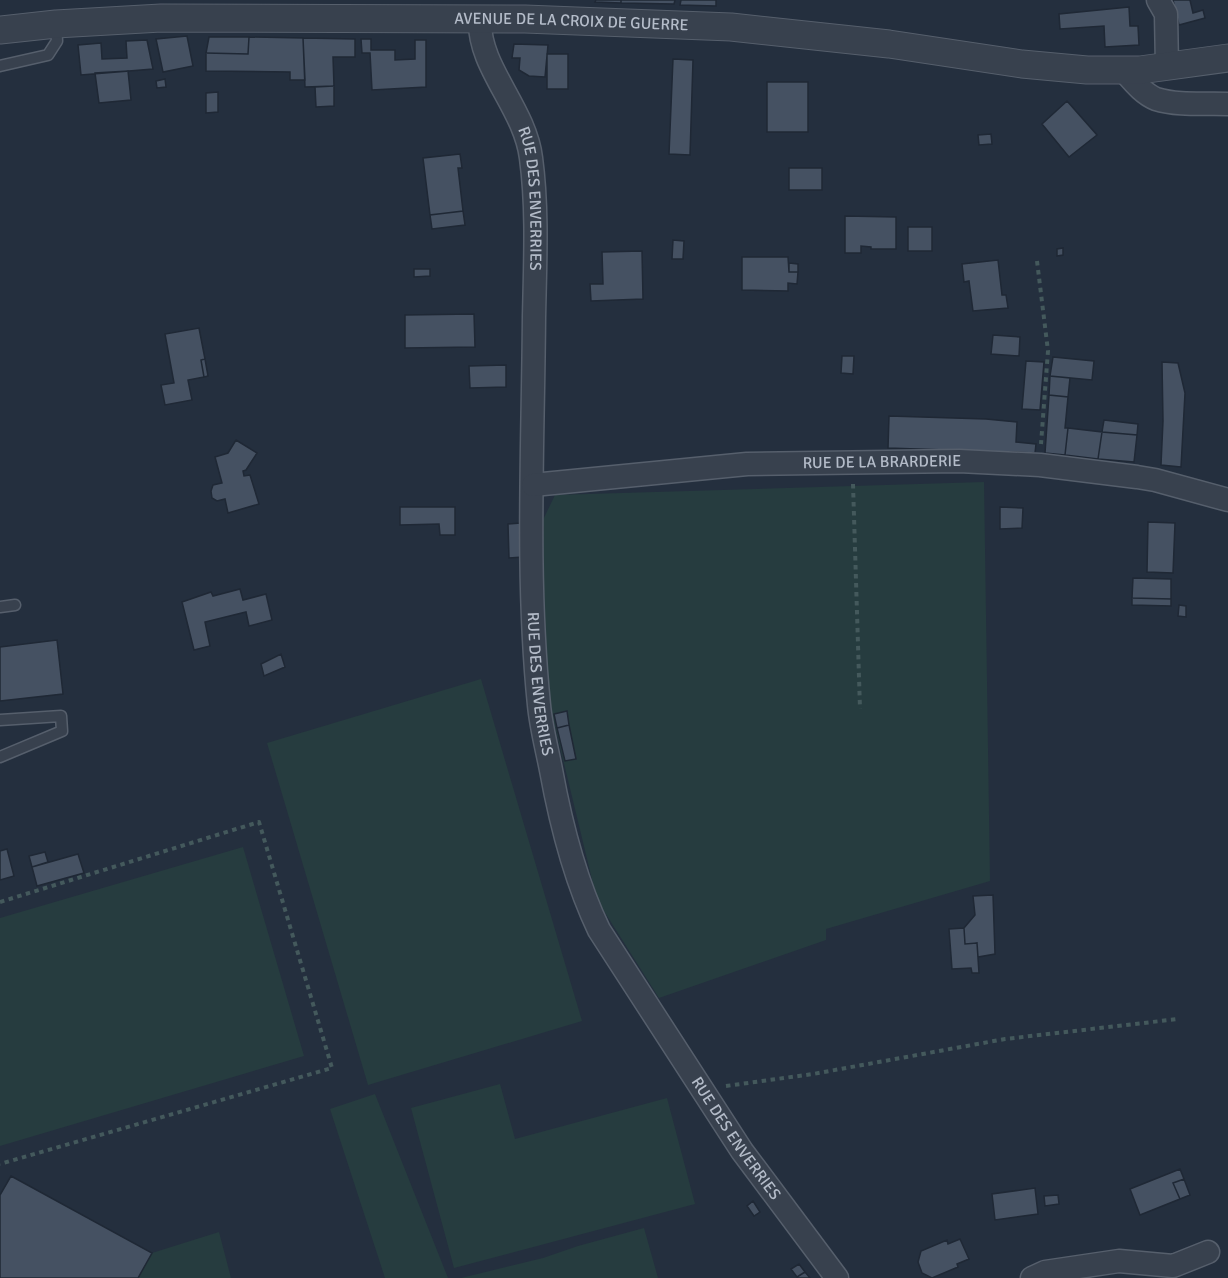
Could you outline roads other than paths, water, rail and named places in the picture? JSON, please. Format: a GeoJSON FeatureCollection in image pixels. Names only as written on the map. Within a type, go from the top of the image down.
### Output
{"type":"FeatureCollection","features":[{"type":"Feature","properties":{"kind":"street"},"geometry":{"type":"LineString","coordinates":[[1158,0],[1166,14],[1167,67]]}},
{"type":"Feature","properties":{"kind":"street","name":"AVENUE DE LA CROIX DE GUERRE"},"geometry":{"type":"LineString","coordinates":[[0,30],[162,14],[525,20],[731,27],[889,44],[1060,68],[1132,70],[1228,58]]}},
{"type":"Feature","properties":{"kind":"street","name":"RUE DES ENVERRIES"},"geometry":{"type":"LineString","coordinates":[[480,20],[480,37],[485,53],[513,104],[531,157],[535,254],[531,589],[539,708],[556,800],[572,860],[586,902],[599,930],[742,1151],[837,1278]]}},
{"type":"Feature","properties":{"kind":"street"},"geometry":{"type":"LineString","coordinates":[[1132,70],[1136,84],[1155,99],[1228,104]]}},
{"type":"Feature","properties":{"kind":"street","name":"RUE DE LA BRARDERIE"},"geometry":{"type":"LineString","coordinates":[[532,485],[747,464],[959,461],[1040,465],[1155,480],[1228,500]]}},
{"type":"Feature","properties":{"kind":"street"},"geometry":{"type":"LineString","coordinates":[[1032,1278],[1046,1272],[1119,1262],[1173,1266],[1208,1251]]}},
{"type":"Feature","properties":{"kind":"lane"},"geometry":{"type":"LineString","coordinates":[[0,66],[48,55],[57,41],[56,24]]}},
{"type":"Feature","properties":{"kind":"lane"},"geometry":{"type":"LineString","coordinates":[[0,607],[15,605]]}},
{"type":"Feature","properties":{"kind":"lane"},"geometry":{"type":"LineString","coordinates":[[0,720],[61,716],[62,730],[0,757]]}}]}
